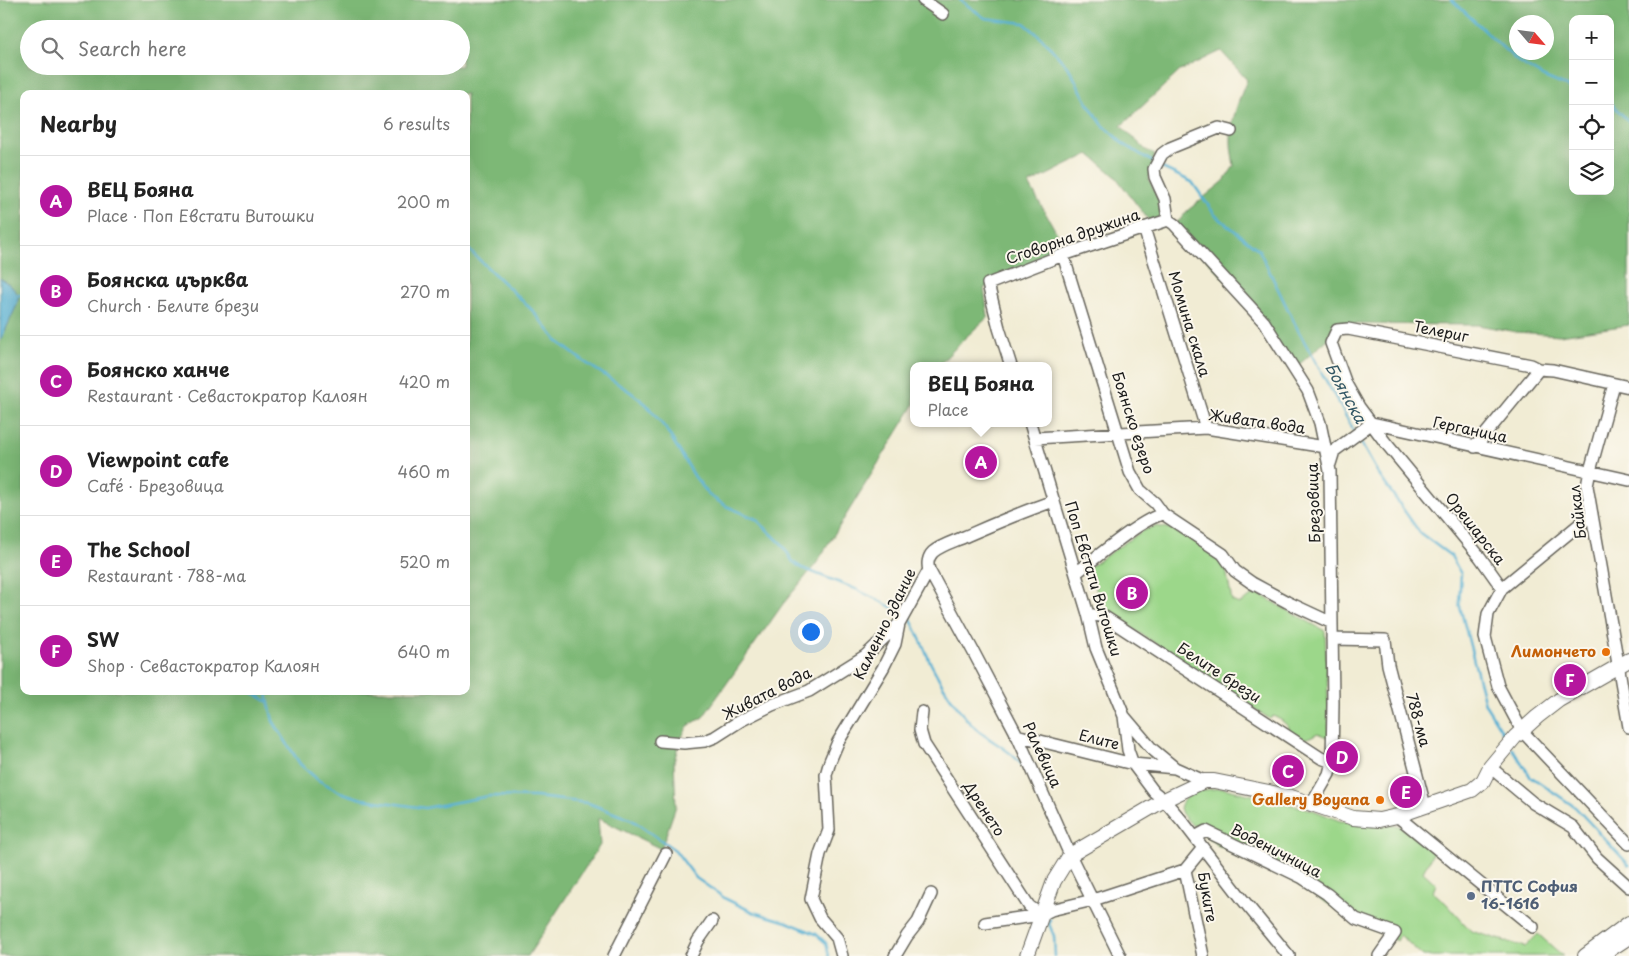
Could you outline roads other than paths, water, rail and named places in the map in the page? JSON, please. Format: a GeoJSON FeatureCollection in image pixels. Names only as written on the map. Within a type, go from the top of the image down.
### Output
{"type":"FeatureCollection","features":[{"type":"Feature","properties":{"kind":"main road"},"geometry":{"type":"LineString","coordinates":[[1027,956],[1054,880],[1070,854],[1164,800],[1204,780],[1288,796],[1311,805],[1363,819],[1379,820],[1397,816],[1472,790],[1483,781],[1493,763],[1518,734],[1537,717],[1559,700],[1624,663]]}},
{"type":"Feature","properties":{"kind":"main road"},"geometry":{"type":"LineString","coordinates":[[1585,956],[1628,928]]}},
{"type":"Feature","properties":{"kind":"main road"},"geometry":{"type":"LineString","coordinates":[[1600,956],[1628,928]]}},
{"type":"Feature","properties":{"kind":"street"},"geometry":{"type":"LineString","coordinates":[[923,0],[943,14]]}},
{"type":"Feature","properties":{"kind":"street"},"geometry":{"type":"LineString","coordinates":[[1168,220],[1165,199],[1155,177],[1154,169],[1162,154],[1170,148],[1219,128],[1231,131]]}},
{"type":"Feature","properties":{"kind":"street","name":"Сговорна дружина"},"geometry":{"type":"LineString","coordinates":[[1010,362],[988,284],[1063,255],[1168,220]]}},
{"type":"Feature","properties":{"kind":"street","name":"Брезовица"},"geometry":{"type":"LineString","coordinates":[[1168,220],[1174,224],[1264,322],[1308,391],[1320,423],[1330,471],[1332,762],[1329,774],[1311,805]]}},
{"type":"Feature","properties":{"kind":"street","name":"Момина скала"},"geometry":{"type":"LineString","coordinates":[[1144,228],[1206,428]]}},
{"type":"Feature","properties":{"kind":"street","name":"Боянско езеро"},"geometry":{"type":"LineString","coordinates":[[1063,255],[1120,434],[1130,472],[1140,490],[1155,503],[1163,514],[1223,554],[1235,571],[1252,583],[1332,623]]}},
{"type":"Feature","properties":{"kind":"street","name":"Телериг"},"geometry":{"type":"LineString","coordinates":[[1337,330],[1348,329],[1629,386]]}},
{"type":"Feature","properties":{"kind":"street","name":"Орешарска"},"geometry":{"type":"LineString","coordinates":[[1337,330],[1331,343],[1346,384],[1359,407],[1502,588],[1488,614],[1485,637],[1498,686],[1518,734],[1629,844]]}},
{"type":"Feature","properties":{"kind":"street"},"geometry":{"type":"LineString","coordinates":[[1475,447],[1539,369]]}},
{"type":"Feature","properties":{"kind":"street","name":"Байкал"},"geometry":{"type":"LineString","coordinates":[[1614,384],[1587,486],[1624,663],[1629,727]]}},
{"type":"Feature","properties":{"kind":"street"},"geometry":{"type":"LineString","coordinates":[[1330,471],[1330,461],[1334,451],[1372,423]]}},
{"type":"Feature","properties":{"kind":"street","name":"Герганица"},"geometry":{"type":"LineString","coordinates":[[1372,423],[1629,480]]}},
{"type":"Feature","properties":{"kind":"street","name":"Поп Евстати Витошки"},"geometry":{"type":"LineString","coordinates":[[1031,427],[1076,572],[1096,648],[1124,716],[1128,750],[1133,764],[1154,792],[1164,800],[1195,837],[1289,956]]}},
{"type":"Feature","properties":{"kind":"street","name":"Живата вода"},"geometry":{"type":"LineString","coordinates":[[1035,438],[1206,428],[1325,447]]}},
{"type":"Feature","properties":{"kind":"street","name":"Каменно здание"},"geometry":{"type":"LineString","coordinates":[[842,956],[838,938],[820,918],[811,899],[820,854],[829,830],[826,775],[838,742],[884,668],[894,644],[899,624],[929,570],[928,561],[934,552],[1032,508],[1054,501]]}},
{"type":"Feature","properties":{"kind":"street"},"geometry":{"type":"LineString","coordinates":[[1076,572],[1139,526],[1163,514]]}},
{"type":"Feature","properties":{"kind":"street"},"geometry":{"type":"LineString","coordinates":[[1502,588],[1592,514]]}},
{"type":"Feature","properties":{"kind":"street","name":"Ралевица"},"geometry":{"type":"LineString","coordinates":[[929,570],[973,650],[1016,735],[1070,854],[1120,956]]}},
{"type":"Feature","properties":{"kind":"street","name":"Белите брези"},"geometry":{"type":"LineString","coordinates":[[1088,614],[1105,617],[1314,753],[1332,762]]}},
{"type":"Feature","properties":{"kind":"street","name":"Живата вода"},"geometry":{"type":"LineString","coordinates":[[660,741],[684,743],[715,738],[740,721],[772,705],[809,691],[865,656],[899,624]]}},
{"type":"Feature","properties":{"kind":"street","name":"788-ма"},"geometry":{"type":"LineString","coordinates":[[1332,639],[1385,640],[1388,665],[1425,806]]}},
{"type":"Feature","properties":{"kind":"street","name":"Дренето"},"geometry":{"type":"LineString","coordinates":[[922,712],[920,730],[924,744],[1029,906],[1041,915]]}},
{"type":"Feature","properties":{"kind":"street"},"geometry":{"type":"LineString","coordinates":[[1124,716],[1152,749],[1175,768],[1204,780]]}},
{"type":"Feature","properties":{"kind":"street","name":"Елите"},"geometry":{"type":"LineString","coordinates":[[1016,735],[1133,764],[1175,768]]}},
{"type":"Feature","properties":{"kind":"street"},"geometry":{"type":"LineString","coordinates":[[1493,763],[1533,802],[1573,827],[1597,858],[1629,887]]}},
{"type":"Feature","properties":{"kind":"street"},"geometry":{"type":"LineString","coordinates":[[1397,816],[1533,927]]}},
{"type":"Feature","properties":{"kind":"street","name":"Воденичница"},"geometry":{"type":"LineString","coordinates":[[1195,837],[1206,831],[1301,877],[1327,894],[1356,919],[1395,933],[1379,956]]}},
{"type":"Feature","properties":{"kind":"street","name":"Буките"},"geometry":{"type":"LineString","coordinates":[[1203,848],[1184,870],[1203,956]]}},
{"type":"Feature","properties":{"kind":"street"},"geometry":{"type":"LineString","coordinates":[[614,956],[666,854]]}},
{"type":"Feature","properties":{"kind":"street"},"geometry":{"type":"LineString","coordinates":[[985,923],[1041,915],[1051,910],[1093,900],[1184,870]]}},
{"type":"Feature","properties":{"kind":"street"},"geometry":{"type":"LineString","coordinates":[[895,956],[918,922],[931,894]]}},
{"type":"Feature","properties":{"kind":"street"},"geometry":{"type":"LineString","coordinates":[[691,956],[698,941],[712,921]]}},
{"type":"Feature","properties":{"kind":"water"},"geometry":{"type":"Polygon","coordinates":[[[0,278],[19,295],[17,305],[0,342],[0,278]]]}},
{"type":"Feature","properties":{"kind":"waterway","name":"Боянска"},"geometry":{"type":"LineString","coordinates":[[960,0],[985,18],[1024,23],[1042,38],[1070,70],[1087,102],[1102,124],[1122,143],[1153,162]]}},
{"type":"Feature","properties":{"kind":"waterway"},"geometry":{"type":"LineString","coordinates":[[1452,0],[1517,61],[1544,77],[1569,87]]}},
{"type":"Feature","properties":{"kind":"waterway"},"geometry":{"type":"LineString","coordinates":[[1613,105],[1629,122]]}},
{"type":"Feature","properties":{"kind":"waterway","name":"Боянска"},"geometry":{"type":"LineString","coordinates":[[1160,167],[1192,182],[1215,215],[1259,250],[1299,332],[1354,431]]}},
{"type":"Feature","properties":{"kind":"waterway"},"geometry":{"type":"LineString","coordinates":[[470,251],[533,311],[558,342],[646,404],[666,429],[695,477],[710,496],[726,506],[756,519],[782,544],[793,562],[802,568],[858,590],[899,611]]}},
{"type":"Feature","properties":{"kind":"waterway","name":"Боянска"},"geometry":{"type":"LineString","coordinates":[[1358,438],[1379,475],[1420,533],[1451,556],[1461,574],[1459,603],[1485,704],[1507,739]]}},
{"type":"Feature","properties":{"kind":"waterway"},"geometry":{"type":"LineString","coordinates":[[910,618],[935,672],[961,712],[979,731],[1016,758],[1027,773]]}},
{"type":"Feature","properties":{"kind":"waterway"},"geometry":{"type":"LineString","coordinates":[[257,695],[268,702]]}},
{"type":"Feature","properties":{"kind":"waterway"},"geometry":{"type":"LineString","coordinates":[[268,695],[273,721],[300,764],[318,780],[340,792],[362,799],[425,808],[489,796],[536,797],[588,803],[632,820],[675,850],[696,878],[726,899],[753,912],[787,922],[816,934],[826,943],[829,956]]}},
{"type":"Feature","properties":{"kind":"waterway","name":"Боянска"},"geometry":{"type":"LineString","coordinates":[[1512,748],[1530,776],[1575,807],[1629,865]]}},
{"type":"Feature","properties":{"kind":"waterway"},"geometry":{"type":"LineString","coordinates":[[1061,856],[1063,850]]}},
{"type":"Feature","properties":{"kind":"waterway"},"geometry":{"type":"LineString","coordinates":[[1050,919],[1049,924],[1054,936],[1055,956]]}},
{"type":"Feature","properties":{"kind":"place","name":"ВЕЦ Бояна"},"geometry":{"type":"Point","coordinates":[981,462]}},
{"type":"Feature","properties":{"kind":"place","name":"Боянска църква"},"geometry":{"type":"Point","coordinates":[1132,593]}},
{"type":"Feature","properties":{"kind":"place","name":"Лимончето"},"geometry":{"type":"Point","coordinates":[1606,652]}},
{"type":"Feature","properties":{"kind":"place","name":"SW"},"geometry":{"type":"Point","coordinates":[1570,680]}},
{"type":"Feature","properties":{"kind":"place","name":"Viewpoint cafe"},"geometry":{"type":"Point","coordinates":[1342,757]}},
{"type":"Feature","properties":{"kind":"place","name":"Боянско ханче"},"geometry":{"type":"Point","coordinates":[1288,771]}},
{"type":"Feature","properties":{"kind":"place","name":"The School"},"geometry":{"type":"Point","coordinates":[1406,792]}},
{"type":"Feature","properties":{"kind":"place","name":"Gallery Boyana"},"geometry":{"type":"Point","coordinates":[1380,800]}},
{"type":"Feature","properties":{"kind":"place","name":"ПТТС София 16-1616"},"geometry":{"type":"Point","coordinates":[1471,896]}}]}
